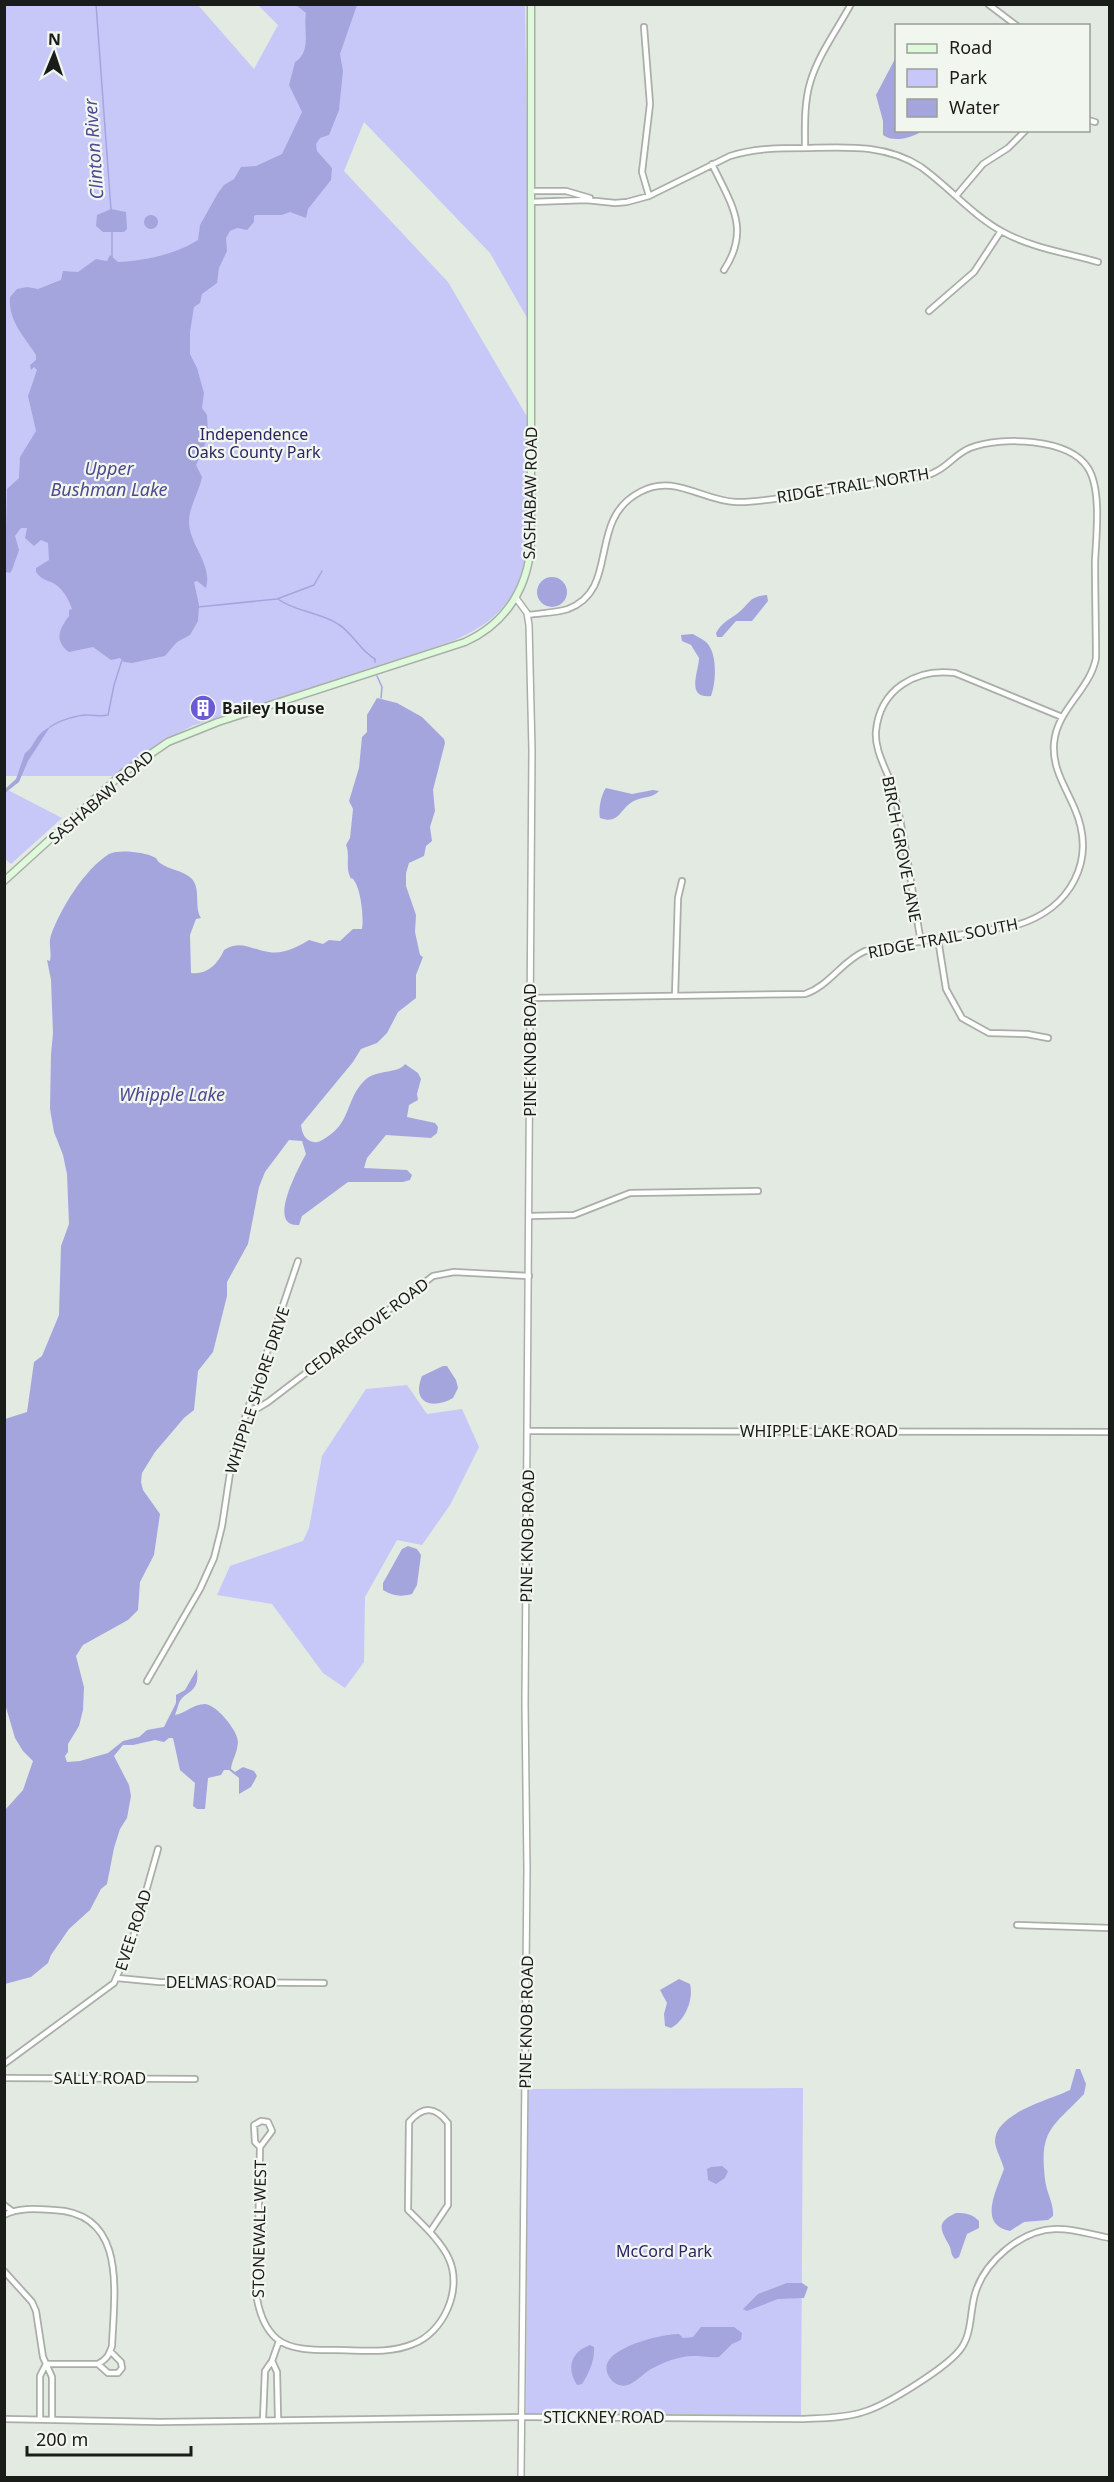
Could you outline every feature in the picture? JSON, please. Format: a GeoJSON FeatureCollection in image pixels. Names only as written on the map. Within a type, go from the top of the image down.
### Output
{"type":"FeatureCollection","features":[{"type":"Feature","properties":{"kind":"main road","name":"SASHABAW ROAD"},"geometry":{"type":"LineString","coordinates":[[4,882],[123,773],[168,742],[218,722],[465,642],[495,622],[516,598],[526,575],[531,547],[531,4]]}},
{"type":"Feature","properties":{"kind":"street"},"geometry":{"type":"LineString","coordinates":[[805,148],[805,114],[810,83],[818,62],[851,4]]}},
{"type":"Feature","properties":{"kind":"street"},"geometry":{"type":"LineString","coordinates":[[988,4],[1014,24]]}},
{"type":"Feature","properties":{"kind":"street"},"geometry":{"type":"LineString","coordinates":[[644,27],[650,104],[642,172],[649,196]]}},
{"type":"Feature","properties":{"kind":"street"},"geometry":{"type":"LineString","coordinates":[[1090,120],[1095,122]]}},
{"type":"Feature","properties":{"kind":"street"},"geometry":{"type":"LineString","coordinates":[[956,196],[983,164],[1008,148],[1024,132]]}},
{"type":"Feature","properties":{"kind":"street"},"geometry":{"type":"LineString","coordinates":[[531,191],[566,191],[595,200],[615,203],[649,196],[730,156],[755,150],[854,146],[903,157],[922,168],[1001,231],[1042,247],[1098,262]]}},
{"type":"Feature","properties":{"kind":"street"},"geometry":{"type":"LineString","coordinates":[[712,164],[734,209],[738,229],[737,247],[724,270]]}},
{"type":"Feature","properties":{"kind":"street"},"geometry":{"type":"LineString","coordinates":[[531,202],[595,200]]}},
{"type":"Feature","properties":{"kind":"street"},"geometry":{"type":"LineString","coordinates":[[929,311],[974,272],[1001,231]]}},
{"type":"Feature","properties":{"kind":"street","name":"RIDGE TRAIL NORTH"},"geometry":{"type":"LineString","coordinates":[[528,615],[565,610],[585,599],[598,580],[607,530],[617,511],[633,496],[650,488],[662,485],[675,486],[724,501],[761,501],[931,474],[961,453],[984,444],[1012,442],[1048,444],[1070,451],[1088,468],[1094,480],[1095,497],[1096,658],[1090,674],[1062,717]]}},
{"type":"Feature","properties":{"kind":"street"},"geometry":{"type":"LineString","coordinates":[[516,598],[528,615]]}},
{"type":"Feature","properties":{"kind":"street","name":"PINE KNOB ROAD"},"geometry":{"type":"LineString","coordinates":[[521,2478],[532,750],[528,615]]}},
{"type":"Feature","properties":{"kind":"street","name":"BIRCH GROVE LANE"},"geometry":{"type":"LineString","coordinates":[[921,942],[894,793],[877,740],[878,721],[890,698],[914,677],[924,673],[955,673],[1062,717]]}},
{"type":"Feature","properties":{"kind":"street","name":"RIDGE TRAIL SOUTH"},"geometry":{"type":"LineString","coordinates":[[529,998],[806,994],[823,985],[844,964],[859,954],[883,947],[993,930],[1034,920],[1054,907],[1069,890],[1079,868],[1083,839],[1074,808],[1062,786],[1057,769],[1054,741],[1062,717]]}},
{"type":"Feature","properties":{"kind":"street"},"geometry":{"type":"LineString","coordinates":[[675,996],[678,898],[682,880]]}},
{"type":"Feature","properties":{"kind":"street"},"geometry":{"type":"LineString","coordinates":[[938,939],[946,989],[962,1018],[989,1033],[1028,1034],[1048,1038]]}},
{"type":"Feature","properties":{"kind":"street"},"geometry":{"type":"LineString","coordinates":[[530,1216],[574,1215],[630,1192],[758,1191]]}},
{"type":"Feature","properties":{"kind":"street","name":"WHIPPLE SHORE DRIVE"},"geometry":{"type":"LineString","coordinates":[[147,1681],[200,1589],[214,1558],[222,1526],[233,1453],[298,1261]]}},
{"type":"Feature","properties":{"kind":"street","name":"CEDARGROVE ROAD"},"geometry":{"type":"LineString","coordinates":[[249,1409],[258,1408],[268,1402],[433,1276],[454,1272],[529,1276]]}},
{"type":"Feature","properties":{"kind":"street","name":"WHIPPLE LAKE ROAD"},"geometry":{"type":"LineString","coordinates":[[529,1431],[1110,1432]]}},
{"type":"Feature","properties":{"kind":"street","name":"EVEE ROAD"},"geometry":{"type":"LineString","coordinates":[[4,2064],[114,1983],[132,1941],[158,1849]]}},
{"type":"Feature","properties":{"kind":"street"},"geometry":{"type":"LineString","coordinates":[[1017,1925],[1110,1928]]}},
{"type":"Feature","properties":{"kind":"street","name":"DELMAS ROAD"},"geometry":{"type":"LineString","coordinates":[[117,1978],[169,1982],[324,1983]]}},
{"type":"Feature","properties":{"kind":"street","name":"SALLY ROAD"},"geometry":{"type":"LineString","coordinates":[[4,2078],[195,2079]]}},
{"type":"Feature","properties":{"kind":"street"},"geometry":{"type":"LineString","coordinates":[[263,2418],[265,2371],[272,2361],[279,2341],[323,2350],[393,2349],[415,2344],[444,2318],[451,2298],[453,2281],[450,2260],[430,2232],[408,2210],[409,2122],[418,2112],[430,2109],[441,2114],[448,2123],[448,2205],[430,2232]]}},
{"type":"Feature","properties":{"kind":"street"},"geometry":{"type":"LineString","coordinates":[[261,2121],[268,2122],[272,2131],[260,2147],[255,2142],[254,2125],[261,2121]]}},
{"type":"Feature","properties":{"kind":"street","name":"STONEWALL WEST"},"geometry":{"type":"LineString","coordinates":[[260,2147],[257,2299],[260,2315],[279,2341]]}},
{"type":"Feature","properties":{"kind":"street"},"geometry":{"type":"LineString","coordinates":[[4,2205],[12,2211]]}},
{"type":"Feature","properties":{"kind":"street"},"geometry":{"type":"LineString","coordinates":[[4,2215],[12,2211],[71,2212],[91,2222],[101,2231],[111,2256],[113,2277],[110,2351],[105,2360],[98,2364],[46,2364]]}},
{"type":"Feature","properties":{"kind":"street","name":"STICKNEY ROAD"},"geometry":{"type":"LineString","coordinates":[[4,2419],[160,2421],[263,2418],[522,2417],[804,2419],[863,2412],[902,2393],[961,2349],[968,2332],[979,2282],[987,2267],[1000,2253],[1044,2230],[1057,2229],[1110,2238]]}},
{"type":"Feature","properties":{"kind":"street"},"geometry":{"type":"LineString","coordinates":[[4,2271],[32,2302],[36,2311],[43,2357],[52,2377],[52,2419]]}},
{"type":"Feature","properties":{"kind":"street"},"geometry":{"type":"LineString","coordinates":[[98,2364],[108,2373],[118,2373],[122,2368],[121,2362],[110,2351]]}},
{"type":"Feature","properties":{"kind":"street"},"geometry":{"type":"LineString","coordinates":[[272,2361],[277,2372],[278,2418]]}},
{"type":"Feature","properties":{"kind":"street"},"geometry":{"type":"LineString","coordinates":[[40,2418],[40,2376],[46,2364]]}},
{"type":"Feature","properties":{"kind":"street"},"geometry":{"type":"LineString","coordinates":[[264,2393],[277,2393]]}},
{"type":"Feature","properties":{"kind":"green space","name":"Independence Oaks County Park"},"geometry":{"type":"Polygon","coordinates":[[[4,5],[198,5],[254,69],[278,25],[258,5],[525,5],[530,323],[490,253],[364,122],[344,171],[448,282],[529,420],[526,552],[511,597],[493,617],[453,641],[192,726],[156,745],[116,776],[5,776],[4,5]]]}},
{"type":"Feature","properties":{"kind":"green space"},"geometry":{"type":"Polygon","coordinates":[[[4,788],[62,818],[11,864],[5,859],[4,788]]]}},
{"type":"Feature","properties":{"kind":"green space"},"geometry":{"type":"Polygon","coordinates":[[[407,1385],[427,1414],[462,1409],[479,1447],[450,1505],[422,1545],[397,1540],[365,1597],[364,1662],[345,1688],[323,1673],[272,1604],[217,1595],[230,1566],[303,1541],[309,1528],[322,1456],[366,1389],[407,1385]]]}},
{"type":"Feature","properties":{"kind":"green space","name":"McCord Park"},"geometry":{"type":"Polygon","coordinates":[[[803,2088],[801,2415],[526,2413],[528,2089],[803,2088]]]}},
{"type":"Feature","properties":{"kind":"water","name":"Upper Bushman Lake"},"geometry":{"type":"Polygon","coordinates":[[[296,5],[357,5],[340,54],[343,71],[339,110],[329,135],[320,138],[316,144],[317,151],[332,168],[331,180],[308,209],[306,218],[290,212],[282,215],[256,215],[254,222],[247,230],[237,228],[230,231],[226,238],[227,251],[219,268],[217,283],[202,294],[200,303],[194,307],[190,332],[190,354],[197,368],[204,393],[202,408],[207,415],[208,432],[196,465],[202,477],[189,522],[190,530],[204,563],[207,579],[206,588],[197,581],[194,582],[199,605],[198,621],[190,635],[177,642],[165,656],[132,663],[124,662],[120,658],[111,660],[93,647],[69,652],[61,643],[60,634],[69,616],[69,610],[72,609],[71,605],[55,584],[36,572],[36,568],[49,560],[48,543],[41,540],[34,546],[25,538],[27,528],[21,528],[15,536],[19,550],[12,570],[10,573],[5,572],[7,489],[19,478],[20,457],[36,431],[28,396],[37,370],[34,367],[31,370],[30,365],[36,360],[36,355],[14,321],[10,297],[17,289],[27,287],[38,289],[61,280],[63,271],[78,272],[96,259],[107,261],[110,255],[118,262],[149,258],[170,253],[198,240],[200,225],[224,185],[234,179],[241,167],[256,166],[282,154],[302,112],[289,85],[295,62],[303,52],[306,40],[306,13],[296,5]]]}},
{"type":"Feature","properties":{"kind":"water"},"geometry":{"type":"Polygon","coordinates":[[[895,59],[895,132],[920,132],[897,139],[883,135],[883,121],[876,95],[895,59]]]}},
{"type":"Feature","properties":{"kind":"water"},"geometry":{"type":"Polygon","coordinates":[[[111,209],[126,212],[127,229],[124,232],[103,232],[96,226],[97,215],[111,209]]]}},
{"type":"Feature","properties":{"kind":"water"},"geometry":{"type":"Polygon","coordinates":[[[148,215],[154,215],[158,222],[154,229],[148,229],[144,225],[144,219],[148,215]]]}},
{"type":"Feature","properties":{"kind":"water"},"geometry":{"type":"Polygon","coordinates":[[[552,577],[563,581],[567,592],[563,603],[552,607],[541,603],[537,592],[541,581],[552,577]]]}},
{"type":"Feature","properties":{"kind":"water"},"geometry":{"type":"Polygon","coordinates":[[[767,595],[768,601],[752,621],[736,621],[722,637],[717,637],[716,633],[723,624],[753,599],[767,595]]]}},
{"type":"Feature","properties":{"kind":"water"},"geometry":{"type":"Polygon","coordinates":[[[693,634],[706,642],[713,653],[715,676],[711,696],[698,693],[695,683],[699,658],[691,645],[682,641],[681,635],[693,634]]]}},
{"type":"Feature","properties":{"kind":"water","name":"Whipple Lake"},"geometry":{"type":"Polygon","coordinates":[[[377,698],[397,703],[422,717],[444,739],[445,743],[433,790],[435,811],[430,827],[432,841],[426,846],[424,856],[409,863],[406,873],[406,886],[416,915],[415,932],[420,955],[423,957],[416,975],[416,998],[398,1012],[387,1033],[377,1043],[361,1049],[301,1125],[303,1134],[308,1140],[319,1142],[335,1131],[364,1081],[374,1075],[398,1069],[405,1064],[418,1073],[421,1079],[417,1094],[418,1100],[409,1105],[407,1117],[435,1123],[438,1127],[437,1133],[431,1138],[386,1135],[367,1158],[364,1168],[407,1170],[412,1175],[410,1180],[348,1182],[302,1216],[299,1225],[289,1223],[285,1217],[285,1207],[292,1182],[306,1154],[302,1141],[289,1140],[265,1172],[259,1187],[248,1244],[227,1282],[227,1296],[213,1352],[198,1371],[194,1410],[184,1418],[155,1452],[142,1473],[143,1490],[160,1514],[154,1555],[140,1582],[138,1610],[128,1620],[83,1645],[76,1656],[84,1687],[83,1710],[79,1726],[68,1744],[68,1752],[65,1756],[67,1762],[80,1761],[108,1753],[123,1741],[139,1737],[147,1730],[164,1727],[176,1703],[176,1695],[185,1690],[197,1669],[197,1683],[180,1701],[175,1715],[201,1704],[210,1705],[226,1719],[237,1737],[238,1742],[231,1769],[235,1772],[243,1767],[254,1771],[257,1776],[251,1787],[239,1794],[239,1778],[229,1770],[224,1770],[221,1775],[208,1778],[205,1809],[197,1809],[193,1806],[195,1783],[180,1770],[173,1738],[164,1742],[155,1740],[123,1745],[114,1756],[129,1785],[131,1796],[127,1818],[120,1829],[114,1848],[107,1884],[101,1889],[90,1910],[69,1929],[48,1963],[31,1977],[5,1984],[5,1810],[23,1790],[33,1761],[15,1738],[5,1704],[5,1419],[27,1412],[34,1362],[42,1356],[59,1315],[61,1246],[69,1224],[67,1174],[54,1132],[50,1109],[53,1033],[51,980],[47,960],[50,961],[51,935],[67,902],[82,880],[109,854],[125,851],[154,857],[164,865],[188,876],[195,883],[201,918],[196,919],[190,935],[191,973],[207,970],[219,960],[224,950],[236,945],[274,953],[290,949],[309,940],[323,944],[329,940],[340,941],[353,929],[362,929],[360,898],[357,886],[350,878],[346,845],[350,838],[353,809],[349,801],[359,768],[362,737],[367,732],[367,715],[377,698]]]}},
{"type":"Feature","properties":{"kind":"water"},"geometry":{"type":"Polygon","coordinates":[[[50,727],[28,761],[19,782],[5,793],[5,789],[16,779],[25,753],[40,733],[50,727]]]}},
{"type":"Feature","properties":{"kind":"water"},"geometry":{"type":"Polygon","coordinates":[[[606,788],[632,794],[659,791],[632,802],[615,818],[606,820],[600,818],[599,811],[601,798],[606,788]]]}},
{"type":"Feature","properties":{"kind":"water"},"geometry":{"type":"Polygon","coordinates":[[[447,1366],[458,1388],[453,1398],[445,1402],[426,1402],[419,1393],[422,1376],[447,1366]]]}},
{"type":"Feature","properties":{"kind":"water"},"geometry":{"type":"Polygon","coordinates":[[[408,1546],[417,1549],[421,1555],[417,1585],[412,1594],[400,1596],[390,1594],[383,1590],[383,1583],[402,1549],[408,1546]]]}},
{"type":"Feature","properties":{"kind":"water"},"geometry":{"type":"Polygon","coordinates":[[[679,1979],[690,1984],[691,1996],[684,2015],[671,2028],[665,2026],[664,2014],[667,2003],[660,1990],[679,1979]]]}},
{"type":"Feature","properties":{"kind":"water"},"geometry":{"type":"Polygon","coordinates":[[[1076,2069],[1080,2069],[1086,2084],[1084,2094],[1056,2122],[1044,2149],[1045,2179],[1053,2216],[1048,2220],[1024,2222],[1010,2231],[1000,2227],[994,2222],[992,2214],[994,2196],[1004,2169],[995,2142],[997,2132],[1013,2115],[1070,2090],[1076,2069]]]}},
{"type":"Feature","properties":{"kind":"water"},"geometry":{"type":"Polygon","coordinates":[[[722,2166],[728,2171],[725,2178],[716,2184],[708,2180],[707,2169],[722,2166]]]}},
{"type":"Feature","properties":{"kind":"water"},"geometry":{"type":"Polygon","coordinates":[[[956,2213],[974,2217],[979,2221],[979,2228],[967,2234],[959,2257],[955,2259],[943,2235],[942,2226],[945,2220],[956,2213]]]}},
{"type":"Feature","properties":{"kind":"water"},"geometry":{"type":"Polygon","coordinates":[[[787,2283],[802,2283],[808,2287],[804,2298],[778,2299],[747,2311],[743,2309],[758,2294],[787,2283]]]}},
{"type":"Feature","properties":{"kind":"water"},"geometry":{"type":"Polygon","coordinates":[[[701,2327],[734,2327],[742,2333],[741,2340],[732,2344],[719,2357],[690,2356],[673,2360],[651,2369],[628,2385],[617,2384],[609,2376],[607,2363],[622,2349],[660,2337],[679,2334],[683,2338],[693,2337],[701,2327]]]}},
{"type":"Feature","properties":{"kind":"water"},"geometry":{"type":"Polygon","coordinates":[[[590,2345],[594,2347],[594,2357],[582,2384],[577,2385],[572,2373],[572,2361],[578,2352],[590,2345]]]}},
{"type":"Feature","properties":{"kind":"waterway","name":"Clinton River"},"geometry":{"type":"LineString","coordinates":[[96,4],[111,210]]}},
{"type":"Feature","properties":{"kind":"waterway","name":"Clinton River"},"geometry":{"type":"LineString","coordinates":[[112,230],[112,257]]}},
{"type":"Feature","properties":{"kind":"waterway"},"geometry":{"type":"LineString","coordinates":[[198,607],[277,599],[314,585],[322,571]]}},
{"type":"Feature","properties":{"kind":"waterway"},"geometry":{"type":"LineString","coordinates":[[278,599],[292,607],[338,624],[375,659],[375,662]]}},
{"type":"Feature","properties":{"kind":"waterway","name":"Clinton River"},"geometry":{"type":"LineString","coordinates":[[50,727],[63,720],[80,716],[108,715],[122,660]]}},
{"type":"Feature","properties":{"kind":"waterway"},"geometry":{"type":"LineString","coordinates":[[377,676],[382,687],[381,698]]}},
{"type":"Feature","properties":{"kind":"place","name":"Bailey House"},"geometry":{"type":"Point","coordinates":[203,708]}}]}
